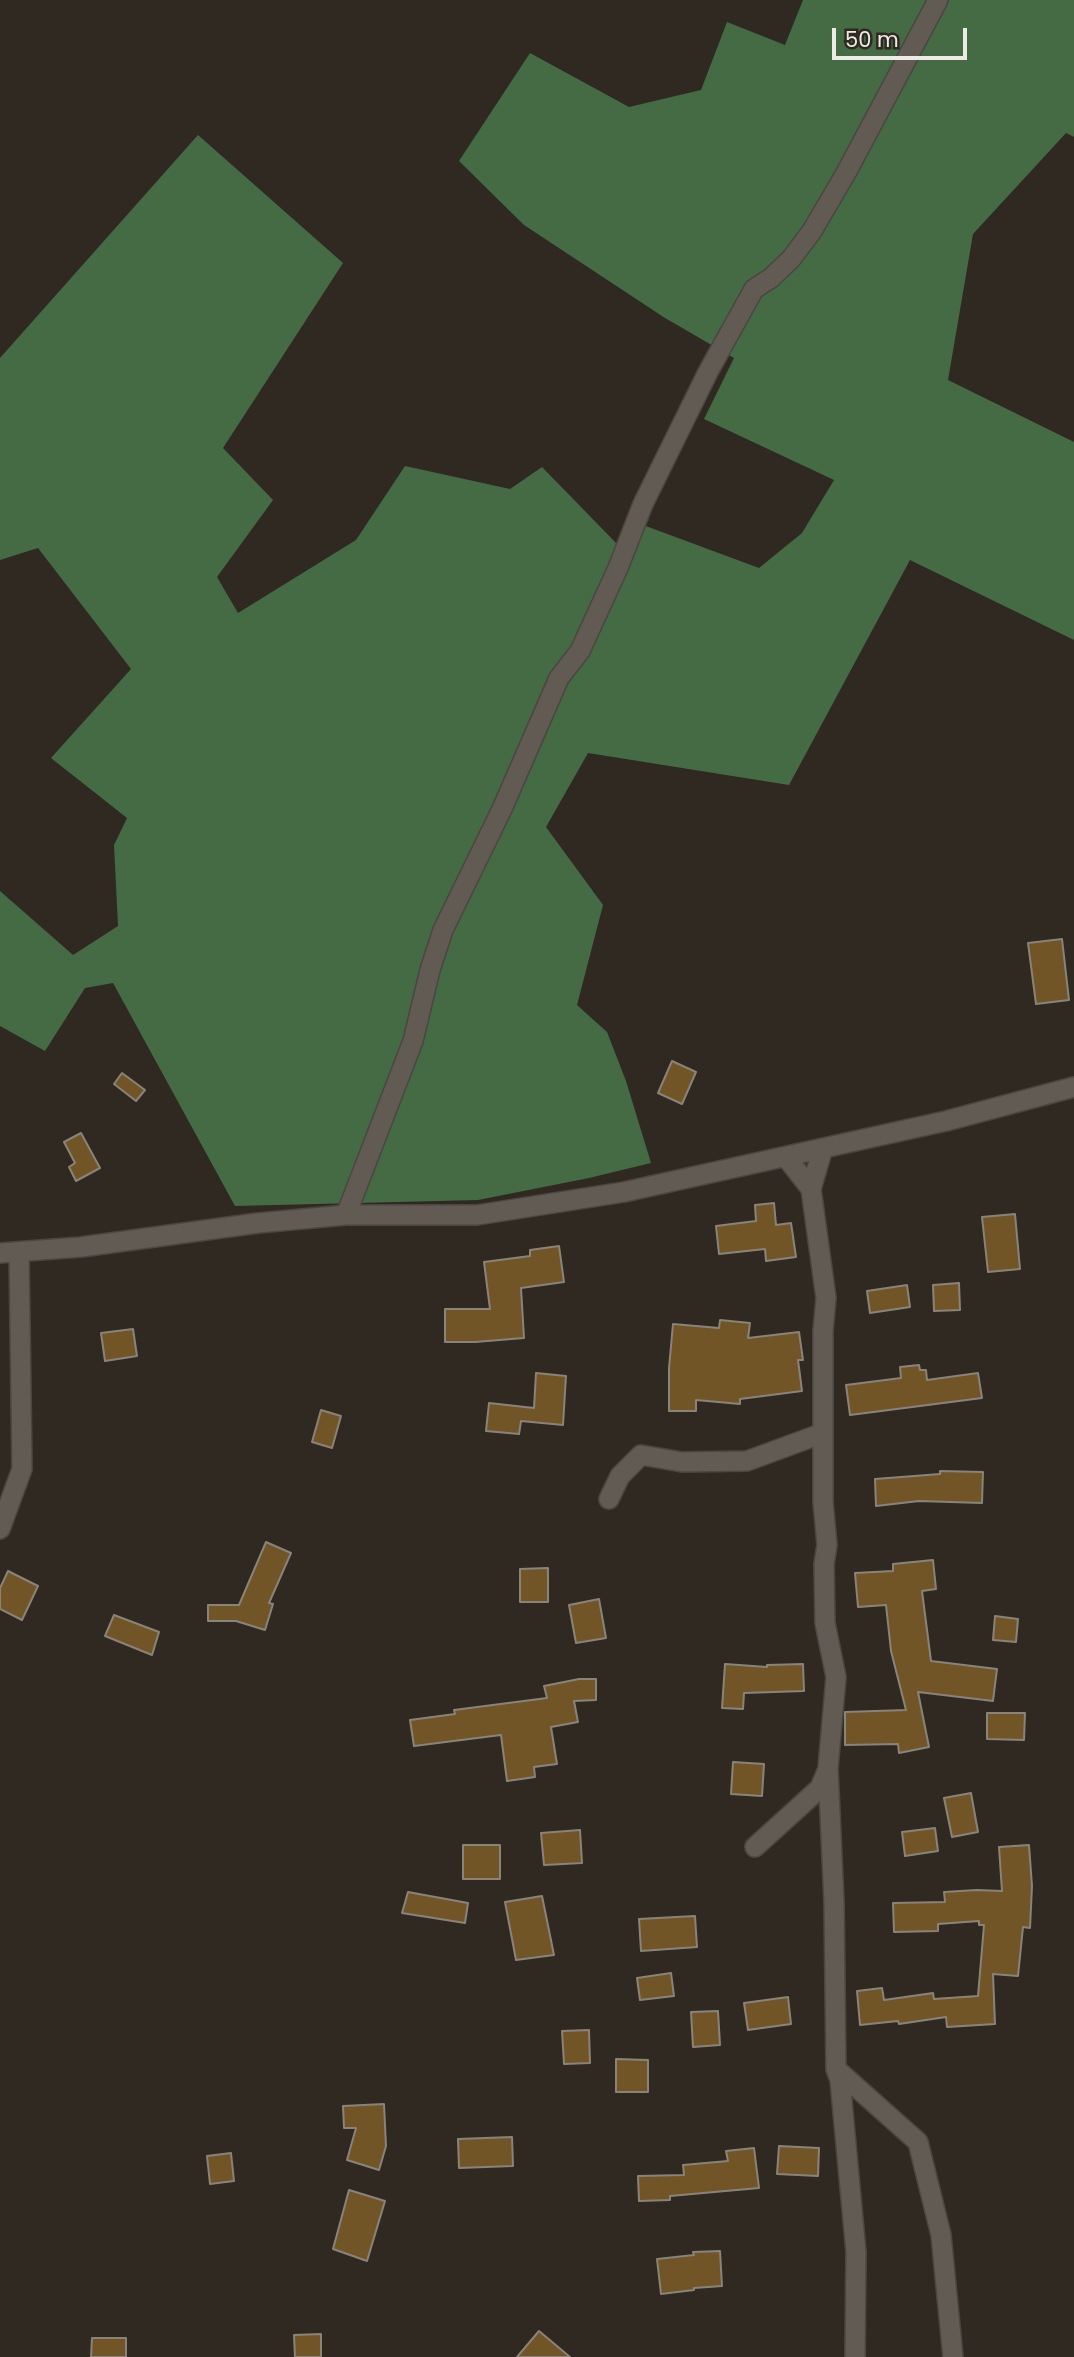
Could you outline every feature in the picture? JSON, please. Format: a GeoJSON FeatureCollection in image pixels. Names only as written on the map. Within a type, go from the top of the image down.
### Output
{"type":"FeatureCollection","features":[{"type":"Feature","properties":{"kind":"street"},"geometry":{"type":"LineString","coordinates":[[346,1215],[413,1041],[430,970],[443,930],[502,808],[559,678],[579,651],[618,568],[643,504],[708,372],[754,289],[771,278],[791,259],[812,231],[938,0]]}},
{"type":"Feature","properties":{"kind":"street"},"geometry":{"type":"LineString","coordinates":[[0,1529],[22,1469],[10,1252],[81,1247],[258,1223],[346,1215],[477,1215],[624,1192],[946,1121],[1074,1087]]}},
{"type":"Feature","properties":{"kind":"street"},"geometry":{"type":"LineString","coordinates":[[823,1148],[811,1189],[826,1298],[823,1331],[823,1502],[827,1545],[824,1564],[825,1623],[836,1677],[828,1768],[834,1902],[836,2069],[840,2080],[856,2252],[855,2357]]}},
{"type":"Feature","properties":{"kind":"street"},"geometry":{"type":"LineString","coordinates":[[786,1157],[811,1189]]}},
{"type":"Feature","properties":{"kind":"street"},"geometry":{"type":"LineString","coordinates":[[609,1500],[620,1476],[641,1455],[682,1462],[747,1461],[823,1433]]}},
{"type":"Feature","properties":{"kind":"street"},"geometry":{"type":"LineString","coordinates":[[755,1847],[820,1788],[828,1768]]}},
{"type":"Feature","properties":{"kind":"street"},"geometry":{"type":"LineString","coordinates":[[836,2069],[918,2142],[941,2235],[953,2357]]}},
{"type":"Feature","properties":{"kind":"green space"},"geometry":{"type":"Polygon","coordinates":[[[803,0],[1074,0],[1074,137],[1066,133],[973,234],[948,380],[1074,442],[1074,640],[910,560],[789,785],[588,753],[546,827],[603,905],[577,1005],[607,1032],[626,1081],[651,1163],[478,1200],[235,1206],[113,983],[85,988],[45,1051],[0,1026],[0,891],[73,955],[118,926],[114,845],[127,818],[51,758],[131,669],[38,548],[0,560],[0,358],[198,135],[343,263],[223,448],[273,500],[217,577],[238,613],[356,540],[405,466],[510,489],[542,467],[618,545],[643,525],[759,568],[802,533],[834,480],[704,419],[734,358],[665,318],[524,225],[459,161],[530,53],[629,107],[701,90],[727,22],[785,45],[803,0]]]}},
{"type":"Feature","properties":{"kind":"building"},"geometry":{"type":"Polygon","coordinates":[[[1062,939],[1069,1000],[1036,1004],[1028,943],[1062,939]]]}},
{"type":"Feature","properties":{"kind":"building"},"geometry":{"type":"Polygon","coordinates":[[[672,1061],[696,1072],[682,1104],[658,1093],[672,1061]]]}},
{"type":"Feature","properties":{"kind":"building"},"geometry":{"type":"Polygon","coordinates":[[[122,1073],[145,1090],[136,1101],[114,1084],[122,1073]]]}},
{"type":"Feature","properties":{"kind":"building"},"geometry":{"type":"Polygon","coordinates":[[[81,1133],[100,1168],[76,1181],[69,1167],[75,1163],[64,1142],[81,1133]]]}},
{"type":"Feature","properties":{"kind":"building"},"geometry":{"type":"Polygon","coordinates":[[[774,1203],[776,1225],[791,1223],[796,1257],[766,1261],[765,1249],[719,1254],[716,1226],[756,1221],[755,1205],[774,1203]]]}},
{"type":"Feature","properties":{"kind":"building"},"geometry":{"type":"Polygon","coordinates":[[[1015,1214],[1020,1269],[988,1272],[982,1217],[1015,1214]]]}},
{"type":"Feature","properties":{"kind":"building"},"geometry":{"type":"Polygon","coordinates":[[[559,1246],[564,1282],[521,1288],[524,1338],[445,1342],[445,1309],[490,1309],[484,1262],[530,1256],[530,1250],[559,1246]]]}},
{"type":"Feature","properties":{"kind":"building"},"geometry":{"type":"Polygon","coordinates":[[[959,1283],[960,1310],[934,1311],[933,1285],[959,1283]]]}},
{"type":"Feature","properties":{"kind":"building"},"geometry":{"type":"Polygon","coordinates":[[[907,1285],[910,1307],[870,1313],[867,1291],[907,1285]]]}},
{"type":"Feature","properties":{"kind":"building"},"geometry":{"type":"Polygon","coordinates":[[[720,1320],[750,1323],[748,1338],[799,1332],[803,1360],[798,1360],[802,1391],[740,1399],[740,1404],[696,1400],[696,1411],[669,1411],[673,1324],[719,1328],[720,1320]]]}},
{"type":"Feature","properties":{"kind":"building"},"geometry":{"type":"Polygon","coordinates":[[[133,1329],[137,1356],[105,1361],[101,1333],[133,1329]]]}},
{"type":"Feature","properties":{"kind":"building"},"geometry":{"type":"Polygon","coordinates":[[[919,1365],[920,1370],[926,1370],[927,1380],[978,1373],[982,1398],[850,1415],[846,1385],[901,1378],[900,1367],[919,1365]]]}},
{"type":"Feature","properties":{"kind":"building"},"geometry":{"type":"Polygon","coordinates":[[[536,1373],[566,1376],[563,1425],[521,1421],[519,1434],[486,1431],[489,1403],[534,1408],[536,1373]]]}},
{"type":"Feature","properties":{"kind":"building"},"geometry":{"type":"Polygon","coordinates":[[[321,1410],[341,1416],[332,1448],[312,1442],[321,1410]]]}},
{"type":"Feature","properties":{"kind":"building"},"geometry":{"type":"Polygon","coordinates":[[[940,1471],[983,1472],[982,1503],[919,1501],[876,1506],[875,1479],[940,1474],[940,1471]]]}},
{"type":"Feature","properties":{"kind":"building"},"geometry":{"type":"Polygon","coordinates":[[[266,1542],[291,1553],[269,1603],[273,1604],[265,1630],[236,1621],[208,1621],[208,1605],[239,1605],[266,1542]]]}},
{"type":"Feature","properties":{"kind":"building"},"geometry":{"type":"Polygon","coordinates":[[[933,1560],[936,1589],[922,1591],[931,1661],[997,1669],[993,1701],[918,1692],[929,1747],[899,1753],[898,1744],[845,1745],[845,1712],[906,1710],[891,1651],[886,1605],[858,1607],[855,1573],[893,1571],[893,1564],[933,1560]]]}},
{"type":"Feature","properties":{"kind":"building"},"geometry":{"type":"Polygon","coordinates":[[[548,1568],[548,1602],[520,1602],[520,1569],[548,1568]]]}},
{"type":"Feature","properties":{"kind":"building"},"geometry":{"type":"Polygon","coordinates":[[[8,1571],[38,1586],[22,1620],[0,1609],[0,1588],[8,1571]]]}},
{"type":"Feature","properties":{"kind":"building"},"geometry":{"type":"Polygon","coordinates":[[[599,1599],[606,1638],[576,1643],[569,1605],[599,1599]]]}},
{"type":"Feature","properties":{"kind":"building"},"geometry":{"type":"Polygon","coordinates":[[[114,1615],[159,1632],[152,1655],[105,1636],[114,1615]]]}},
{"type":"Feature","properties":{"kind":"building"},"geometry":{"type":"Polygon","coordinates":[[[995,1616],[1018,1619],[1016,1642],[993,1640],[995,1616]]]}},
{"type":"Feature","properties":{"kind":"building"},"geometry":{"type":"Polygon","coordinates":[[[725,1664],[767,1667],[803,1664],[804,1691],[744,1693],[743,1709],[722,1708],[725,1664]]]}},
{"type":"Feature","properties":{"kind":"building"},"geometry":{"type":"Polygon","coordinates":[[[579,1679],[596,1679],[596,1700],[574,1701],[578,1722],[551,1727],[557,1764],[534,1767],[535,1777],[507,1781],[501,1735],[414,1746],[410,1720],[455,1714],[454,1710],[547,1698],[544,1686],[579,1679]]]}},
{"type":"Feature","properties":{"kind":"building"},"geometry":{"type":"Polygon","coordinates":[[[987,1713],[1025,1713],[1024,1740],[987,1739],[987,1713]]]}},
{"type":"Feature","properties":{"kind":"building"},"geometry":{"type":"Polygon","coordinates":[[[733,1762],[764,1764],[762,1796],[731,1794],[733,1762]]]}},
{"type":"Feature","properties":{"kind":"building"},"geometry":{"type":"Polygon","coordinates":[[[971,1793],[978,1832],[952,1837],[944,1798],[971,1793]]]}},
{"type":"Feature","properties":{"kind":"building"},"geometry":{"type":"Polygon","coordinates":[[[935,1828],[938,1851],[905,1856],[902,1832],[935,1828]]]}},
{"type":"Feature","properties":{"kind":"building"},"geometry":{"type":"Polygon","coordinates":[[[580,1830],[582,1863],[544,1865],[541,1833],[580,1830]]]}},
{"type":"Feature","properties":{"kind":"building"},"geometry":{"type":"Polygon","coordinates":[[[463,1845],[500,1845],[500,1879],[463,1879],[463,1845]]]}},
{"type":"Feature","properties":{"kind":"building"},"geometry":{"type":"Polygon","coordinates":[[[1029,1845],[1032,1886],[1030,1928],[1023,1927],[1018,1976],[993,1974],[995,2024],[947,2027],[946,2017],[899,2024],[898,2021],[860,2025],[857,1991],[882,1988],[884,2000],[933,1993],[934,1999],[978,1996],[984,1925],[979,1925],[979,1921],[938,1924],[938,1931],[894,1932],[893,1903],[945,1902],[944,1892],[1002,1891],[999,1847],[1029,1845]]]}},
{"type":"Feature","properties":{"kind":"building"},"geometry":{"type":"Polygon","coordinates":[[[408,1892],[468,1903],[465,1923],[402,1913],[408,1892]]]}},
{"type":"Feature","properties":{"kind":"building"},"geometry":{"type":"Polygon","coordinates":[[[542,1896],[554,1955],[516,1960],[505,1902],[542,1896]]]}},
{"type":"Feature","properties":{"kind":"building"},"geometry":{"type":"Polygon","coordinates":[[[695,1916],[697,1947],[641,1951],[639,1919],[695,1916]]]}},
{"type":"Feature","properties":{"kind":"building"},"geometry":{"type":"Polygon","coordinates":[[[671,1973],[674,1996],[640,2000],[637,1978],[671,1973]]]}},
{"type":"Feature","properties":{"kind":"building"},"geometry":{"type":"Polygon","coordinates":[[[788,1997],[791,2024],[748,2030],[744,2003],[788,1997]]]}},
{"type":"Feature","properties":{"kind":"building"},"geometry":{"type":"Polygon","coordinates":[[[718,2011],[720,2045],[693,2047],[691,2012],[718,2011]]]}},
{"type":"Feature","properties":{"kind":"building"},"geometry":{"type":"Polygon","coordinates":[[[589,2030],[590,2063],[564,2064],[562,2031],[589,2030]]]}},
{"type":"Feature","properties":{"kind":"building"},"geometry":{"type":"Polygon","coordinates":[[[616,2059],[648,2060],[648,2092],[616,2092],[616,2059]]]}},
{"type":"Feature","properties":{"kind":"building"},"geometry":{"type":"Polygon","coordinates":[[[384,2104],[386,2146],[379,2170],[347,2160],[356,2128],[344,2128],[343,2106],[384,2104]]]}},
{"type":"Feature","properties":{"kind":"building"},"geometry":{"type":"Polygon","coordinates":[[[512,2137],[513,2166],[459,2168],[458,2139],[512,2137]]]}},
{"type":"Feature","properties":{"kind":"building"},"geometry":{"type":"Polygon","coordinates":[[[779,2146],[819,2148],[818,2176],[777,2174],[779,2146]]]}},
{"type":"Feature","properties":{"kind":"building"},"geometry":{"type":"Polygon","coordinates":[[[754,2148],[759,2188],[670,2196],[670,2200],[639,2201],[638,2176],[684,2175],[683,2165],[728,2161],[726,2151],[754,2148]]]}},
{"type":"Feature","properties":{"kind":"building"},"geometry":{"type":"Polygon","coordinates":[[[231,2153],[234,2181],[210,2184],[207,2156],[231,2153]]]}},
{"type":"Feature","properties":{"kind":"building"},"geometry":{"type":"Polygon","coordinates":[[[349,2190],[385,2201],[367,2261],[333,2249],[349,2190]]]}},
{"type":"Feature","properties":{"kind":"building"},"geometry":{"type":"Polygon","coordinates":[[[720,2251],[722,2286],[661,2294],[657,2259],[694,2255],[693,2252],[720,2251]]]}},
{"type":"Feature","properties":{"kind":"building"},"geometry":{"type":"Polygon","coordinates":[[[539,2331],[570,2357],[517,2357],[539,2331]]]}},
{"type":"Feature","properties":{"kind":"building"},"geometry":{"type":"Polygon","coordinates":[[[321,2334],[321,2357],[295,2357],[294,2335],[321,2334]]]}},
{"type":"Feature","properties":{"kind":"building"},"geometry":{"type":"Polygon","coordinates":[[[92,2338],[126,2338],[126,2357],[91,2357],[92,2338]]]}}]}
